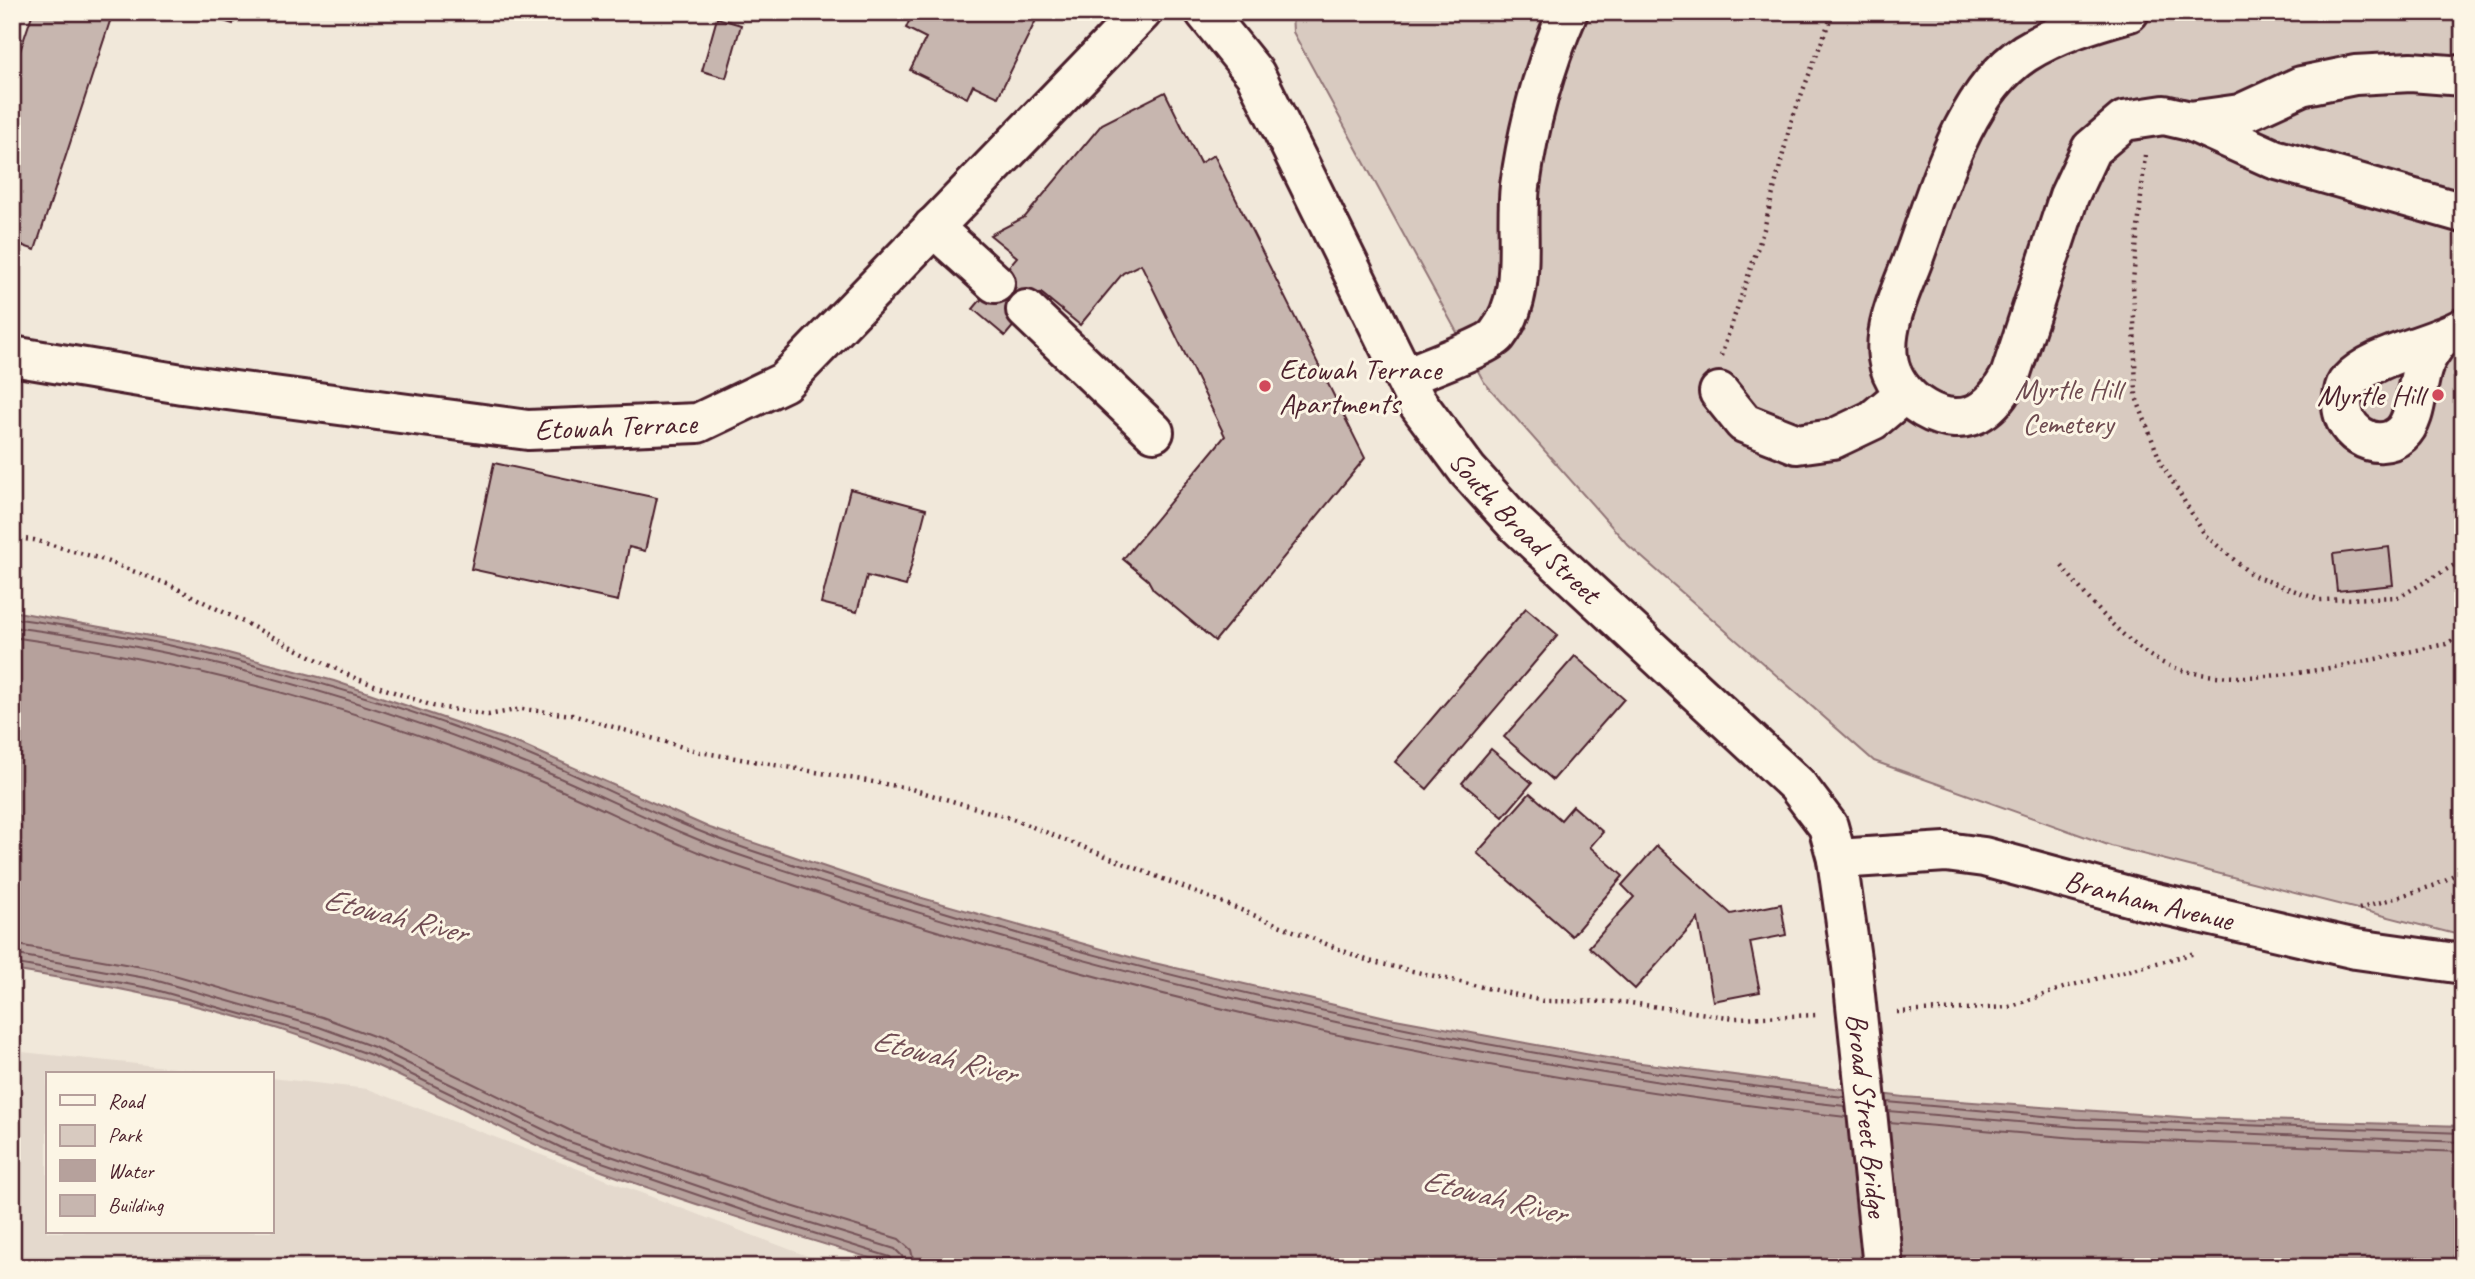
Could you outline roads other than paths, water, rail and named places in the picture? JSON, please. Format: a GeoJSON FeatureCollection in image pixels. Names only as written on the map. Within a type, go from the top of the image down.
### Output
{"type":"FeatureCollection","features":[{"type":"Feature","properties":{"kind":"street","name":"Etowah Terrace"},"geometry":{"type":"LineString","coordinates":[[12,356],[182,384],[528,430],[698,423],[784,382],[1142,12]]}},
{"type":"Feature","properties":{"kind":"street","name":"South Broad Street"},"geometry":{"type":"LineString","coordinates":[[1205,12],[1255,74],[1416,401],[1449,447],[1516,524],[1797,785],[1828,826],[1837,859],[1852,966]]}},
{"type":"Feature","properties":{"kind":"street"},"geometry":{"type":"LineString","coordinates":[[1405,377],[1495,338],[1513,310],[1518,281],[1520,187],[1539,91],[1569,12]]}},
{"type":"Feature","properties":{"kind":"street"},"geometry":{"type":"LineString","coordinates":[[2129,12],[2087,23],[2024,54],[1985,93],[1941,181],[1894,314],[1888,359],[1896,382],[1908,400],[1930,412],[1959,417],[1982,411],[1999,395],[2010,376],[2069,196],[2091,149],[2124,121],[2164,115],[2190,121],[2274,159],[2463,213]]}},
{"type":"Feature","properties":{"kind":"street"},"geometry":{"type":"LineString","coordinates":[[2190,121],[2240,114],[2301,86],[2355,75],[2411,72],[2463,76]]}},
{"type":"Feature","properties":{"kind":"street"},"geometry":{"type":"LineString","coordinates":[[933,227],[995,283]]}},
{"type":"Feature","properties":{"kind":"street"},"geometry":{"type":"LineString","coordinates":[[1026,310],[1154,432]]}},
{"type":"Feature","properties":{"kind":"street"},"geometry":{"type":"LineString","coordinates":[[1719,391],[1744,423],[1797,444],[1833,439],[1872,420],[1904,394]]}},
{"type":"Feature","properties":{"kind":"street","name":"Branham Avenue"},"geometry":{"type":"LineString","coordinates":[[1837,859],[1946,852],[1984,857],[2143,900],[2356,949],[2463,964]]}},
{"type":"Feature","properties":{"kind":"street","name":"Broad Street Bridge"},"geometry":{"type":"LineString","coordinates":[[1852,966],[1883,1267]]}},
{"type":"Feature","properties":{"kind":"water","name":"Etowah River"},"geometry":{"type":"Polygon","coordinates":[[[12,611],[194,644],[334,681],[525,746],[710,828],[887,888],[1137,959],[1390,1018],[1618,1060],[1904,1097],[2193,1118],[2463,1126],[2463,1267],[900,1267],[603,1172],[513,1134],[391,1072],[324,1044],[192,1005],[12,970],[12,611]]]}},
{"type":"Feature","properties":{"kind":"place","name":"Etowah Terrace Apartments"},"geometry":{"type":"Point","coordinates":[1265,386]}},
{"type":"Feature","properties":{"kind":"place","name":"Myrtle Hill"},"geometry":{"type":"Point","coordinates":[2438,395]}},
{"type":"Feature","properties":{"kind":"park label","name":"Myrtle Hill Cemetery"},"geometry":{"type":"Point","coordinates":[2068,406]}}]}
